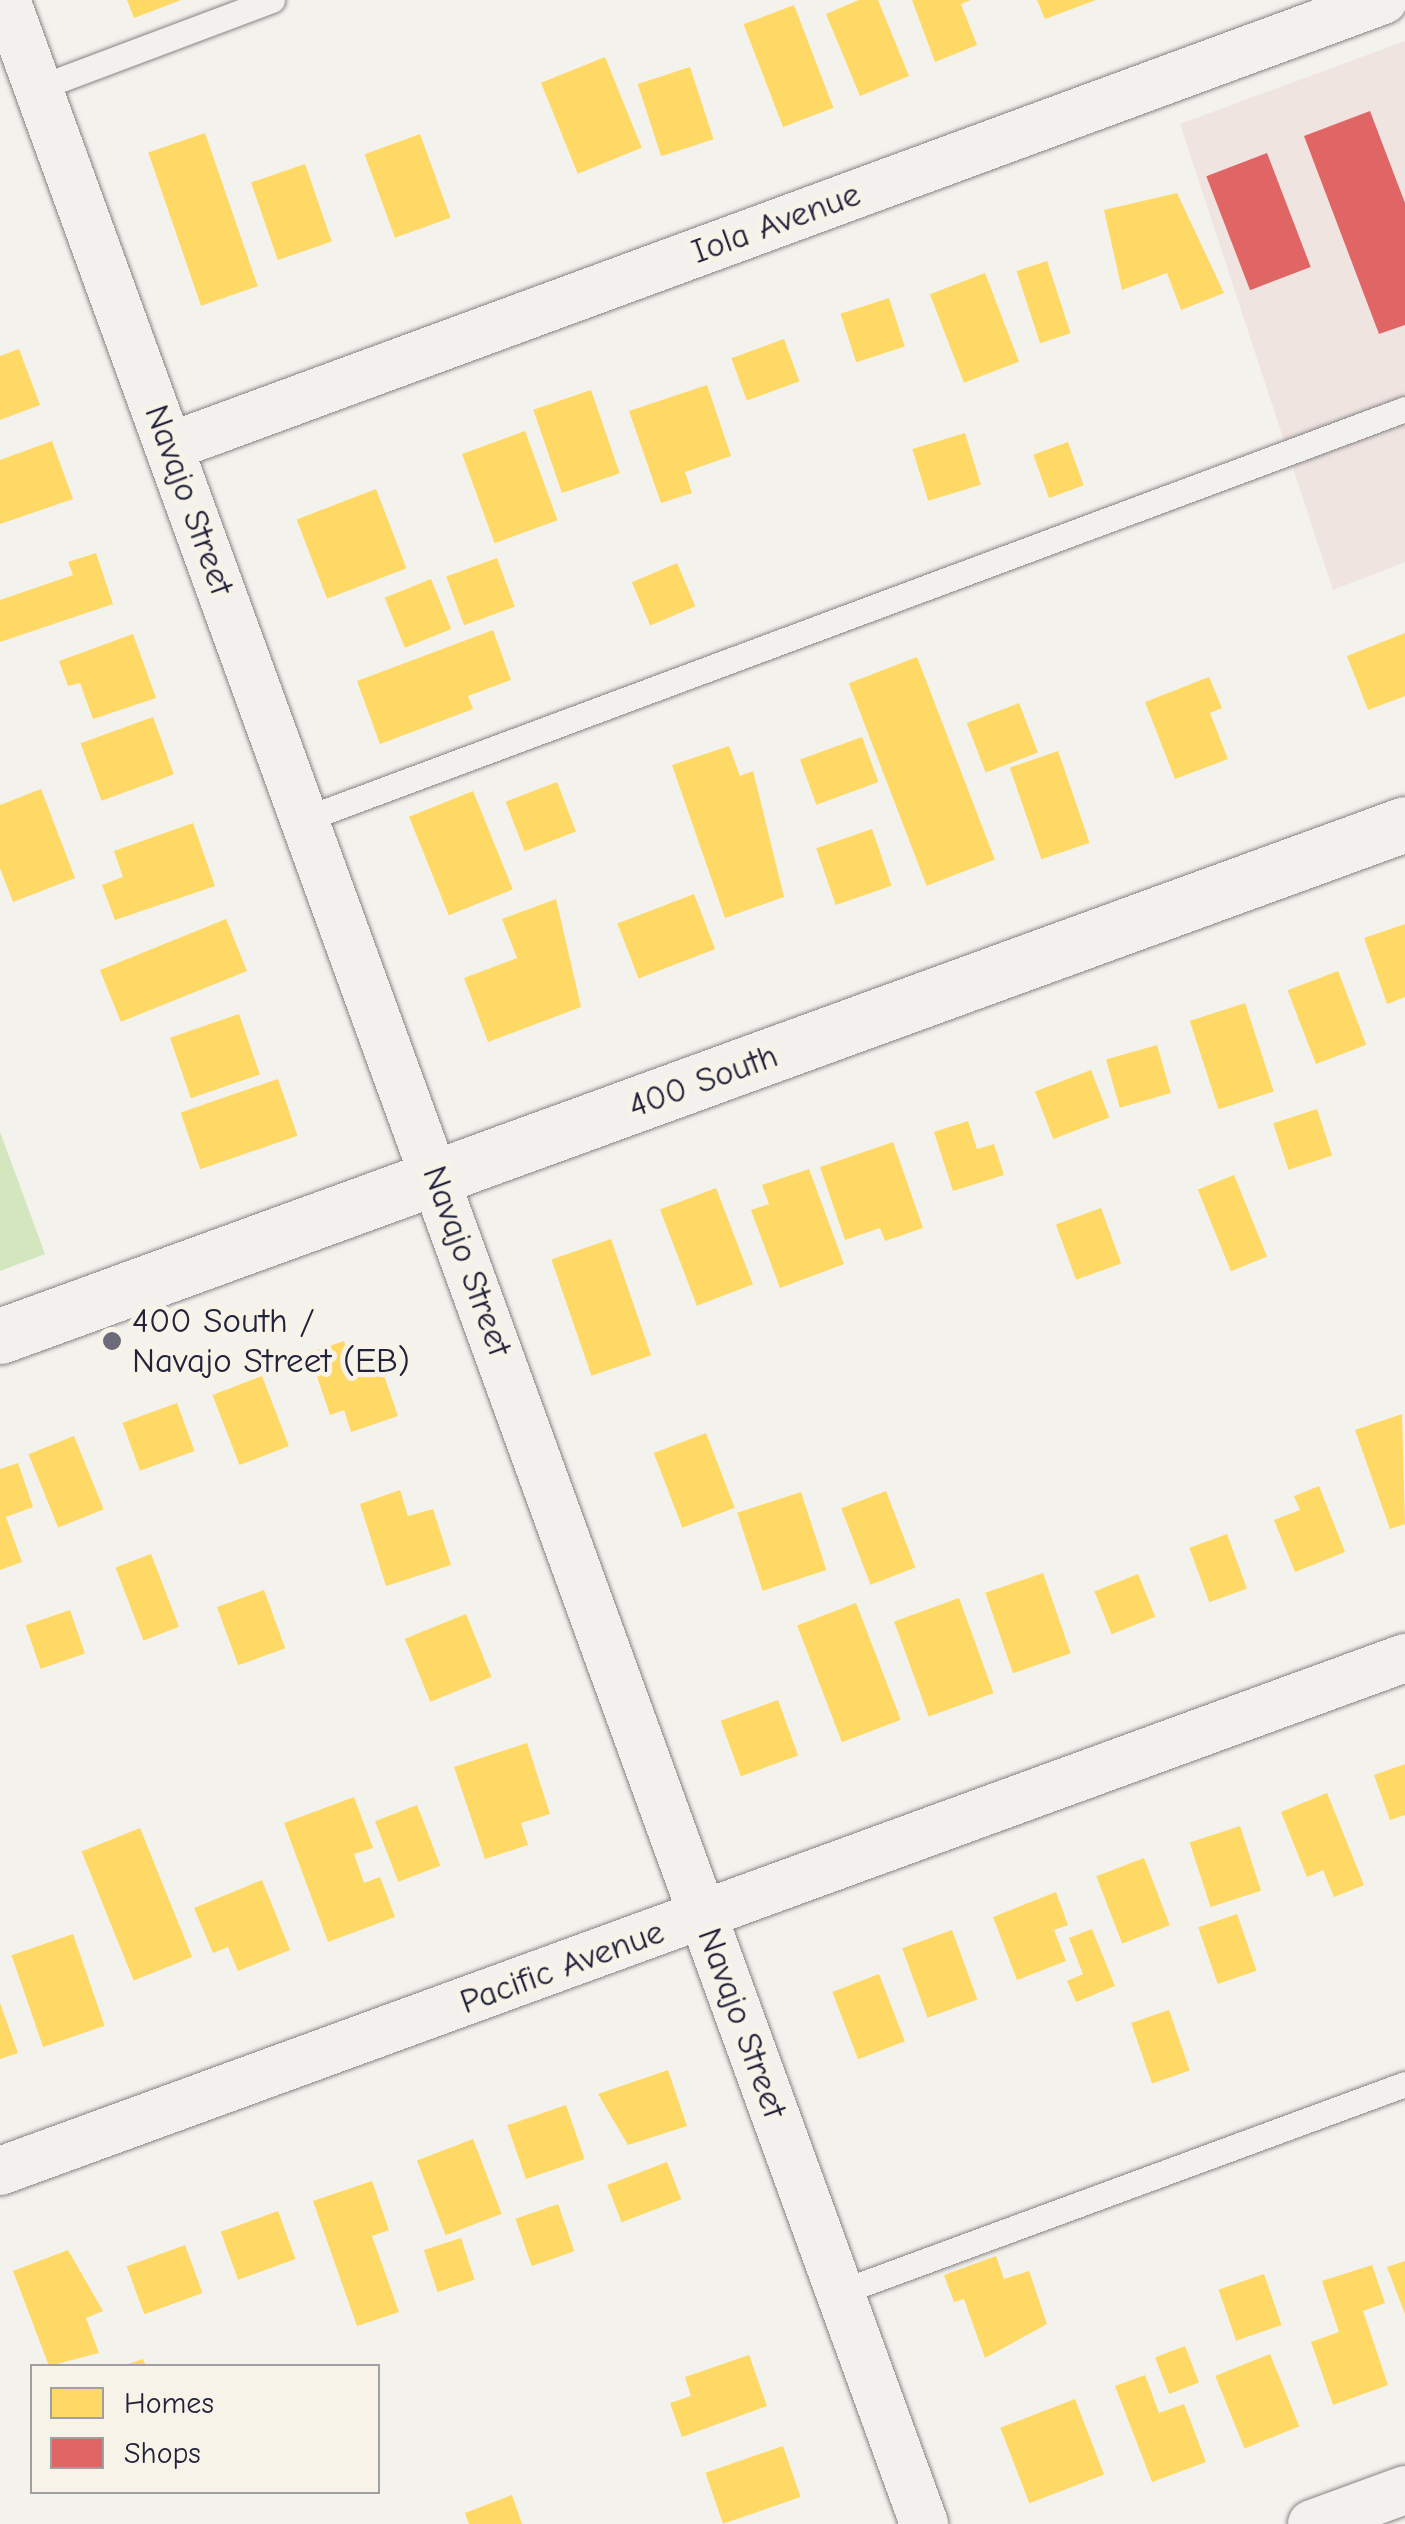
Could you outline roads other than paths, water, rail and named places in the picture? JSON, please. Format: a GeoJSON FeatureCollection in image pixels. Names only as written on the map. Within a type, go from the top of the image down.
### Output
{"type":"FeatureCollection","features":[{"type":"Feature","properties":{"kind":"main road","name":"400 South"},"geometry":{"type":"LineString","coordinates":[[0,1336],[1405,824]]}},
{"type":"Feature","properties":{"kind":"street","name":"Navajo Street"},"geometry":{"type":"LineString","coordinates":[[6,0],[924,2524]]}},
{"type":"Feature","properties":{"kind":"street","name":"Iola Avenue"},"geometry":{"type":"LineString","coordinates":[[169,446],[1384,0]]}},
{"type":"Feature","properties":{"kind":"street","name":"Pacific Avenue"},"geometry":{"type":"LineString","coordinates":[[0,2171],[1405,1658]]}},
{"type":"Feature","properties":{"kind":"street"},"geometry":{"type":"LineString","coordinates":[[1312,2524],[1405,2490]]}},
{"type":"Feature","properties":{"kind":"lane"},"geometry":{"type":"LineString","coordinates":[[38,88],[272,0]]}},
{"type":"Feature","properties":{"kind":"lane"},"geometry":{"type":"LineString","coordinates":[[305,819],[1405,409]]}},
{"type":"Feature","properties":{"kind":"lane"},"geometry":{"type":"LineString","coordinates":[[838,2292],[1405,2084]]}},
{"type":"Feature","properties":{"kind":"place","name":"400 South / Navajo Street (EB)"},"geometry":{"type":"Point","coordinates":[112,1341]}}]}
